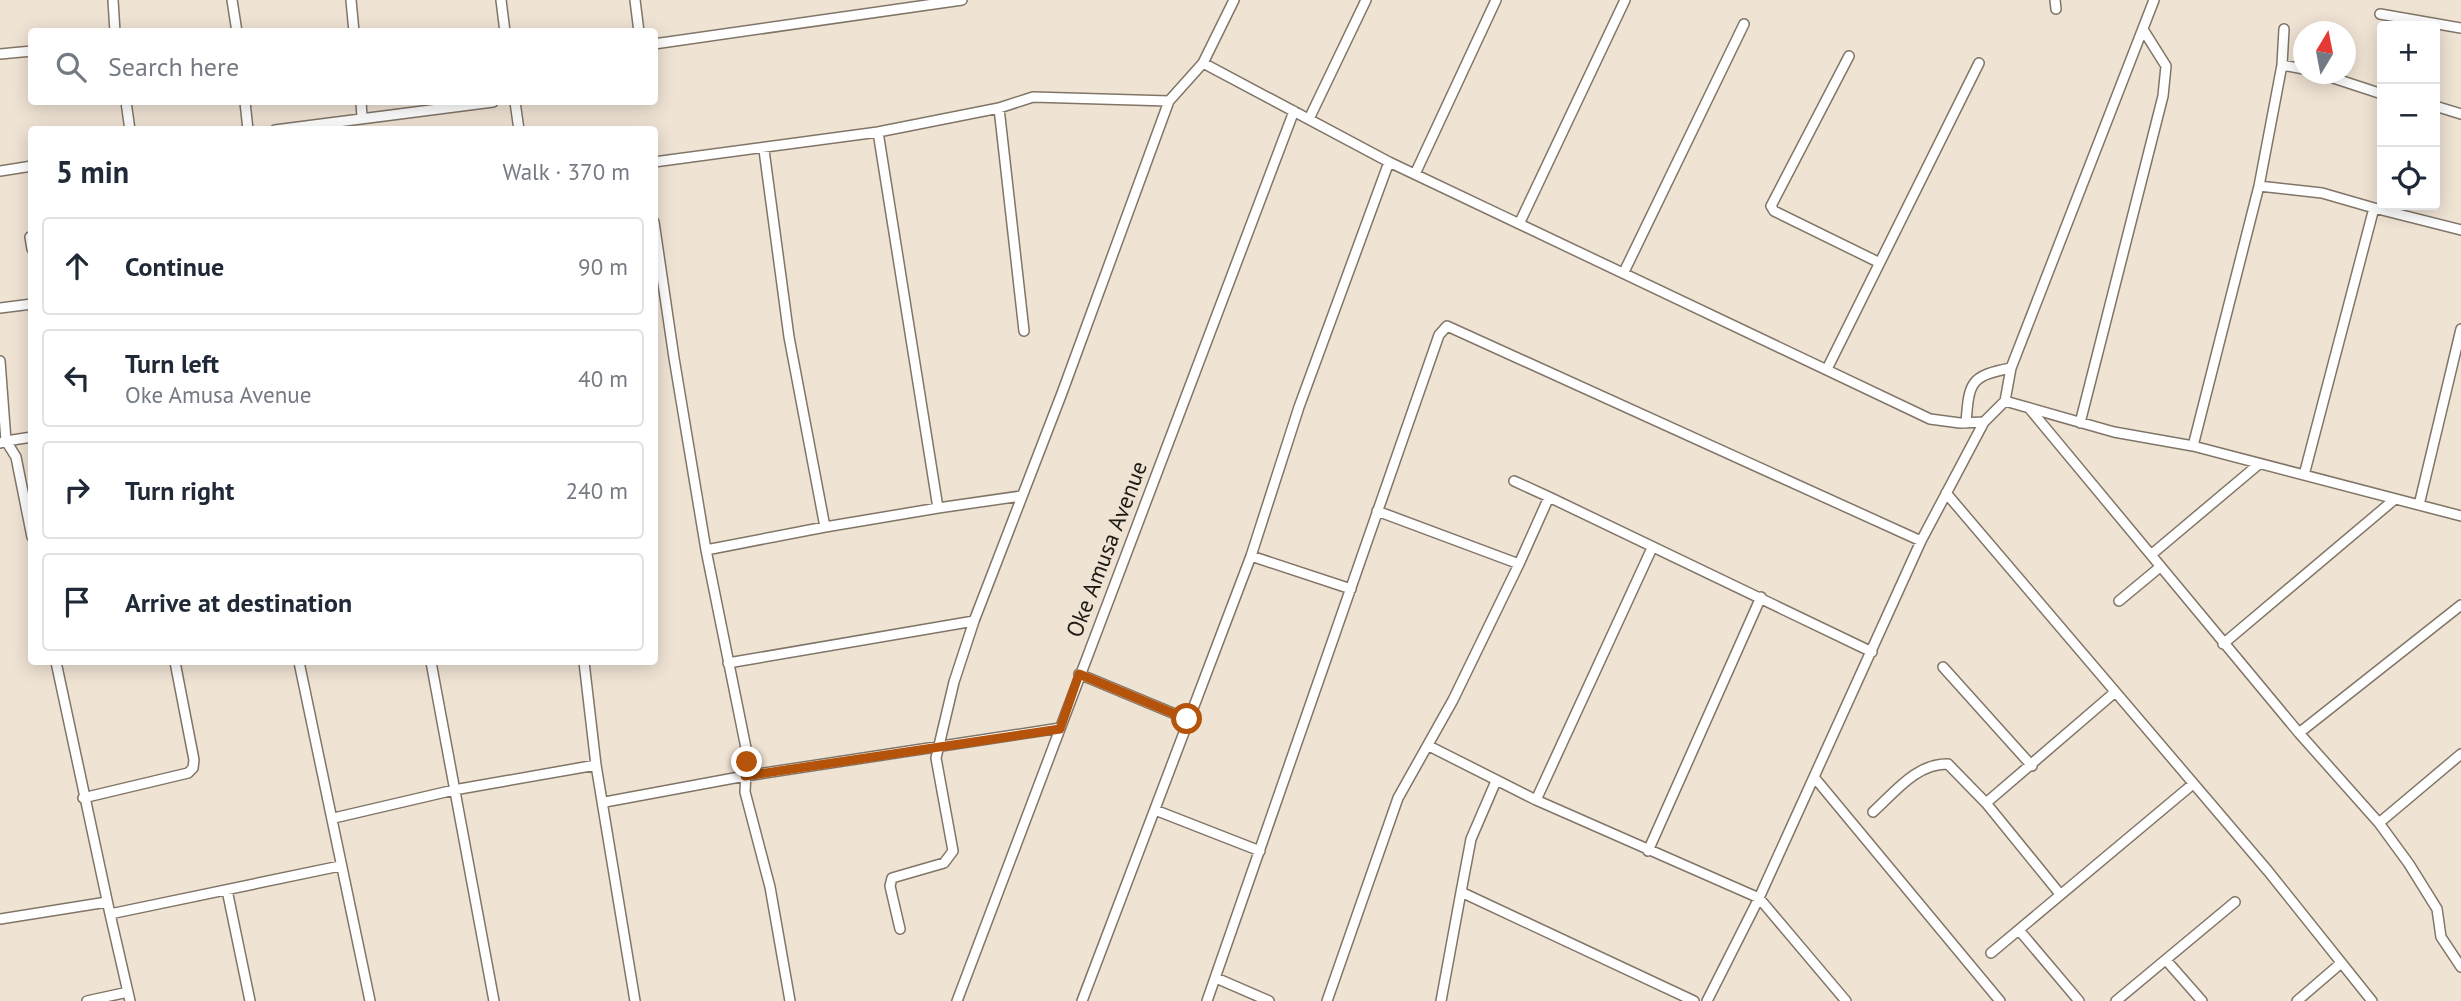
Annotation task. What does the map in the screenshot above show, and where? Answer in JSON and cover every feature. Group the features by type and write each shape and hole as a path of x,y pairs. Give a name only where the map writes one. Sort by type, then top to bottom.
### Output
{"street":[{"path":"113,0 115,28"},
{"path":"232,0 236,28"},
{"path":"351,0 354,28"},
{"path":"501,0 504,28"},
{"path":"635,0 638,28"},
{"path":"658,43 962,0"},
{"path":"900,929 890,886 892,878 944,863 953,851 936,758 974,621 1170,101 1203,63 1234,0"},
{"path":"1309,119 1366,0"},
{"path":"1415,174 1496,0"},
{"path":"1520,222 1626,0"},
{"path":"1707,1001 1759,898 1921,541 1984,422 2005,401 2011,368 2154,0"},
{"path":"2380,14 2461,28"},
{"path":"1624,272 1744,24"},
{"path":"2193,446 2259,186 2282,65 2284,29"},
{"path":"2080,423 2163,96 2166,66 2144,31"},
{"path":"0,54 28,51"},
{"path":"1849,56 1771,206 1774,211 1878,262"},
{"path":"1203,63 1388,162 1520,222 1930,419 1984,422"},
{"path":"1827,369 1979,63"},
{"path":"2282,65 2293,67"},
{"path":"2352,84 2377,92"},
{"path":"658,162 764,150 877,132 1047,96 1170,101"},
{"path":"127,105 130,126"},
{"path":"245,105 248,126"},
{"path":"361,105 362,117"},
{"path":"302,126 467,105"},
{"path":"515,105 518,126"},
{"path":"999,108 1024,331"},
{"path":"2440,108 2461,114"},
{"name":"Oke Amusa Avenue","path":"957,1001 1294,111"},
{"path":"877,132 938,508"},
{"path":"764,150 789,337 825,527"},
{"path":"1082,1001 1251,556 1299,407 1388,162"},
{"path":"0,171 28,167"},
{"path":"2259,186 2322,193 2461,230"},
{"path":"2304,475 2374,208"},
{"path":"658,249 706,550 747,753 745,792 770,887 790,1001"},
{"path":"0,308 28,304"},
{"path":"1207,1001 1439,335 1447,326 1921,541"},
{"path":"2419,505 2461,329"},
{"path":"0,361 3,442 16,457 28,517"},
{"path":"1966,423 1972,384 1980,375 2011,368"},
{"path":"2005,401 2080,423 2193,446 2461,516"},
{"path":"2029,408 2152,554 2223,645 2379,823 2437,909 2441,937 2461,967"},
{"path":"3,442 28,438"},
{"path":"2152,554 2259,464"},
{"path":"1514,481 1762,597 1872,652"},
{"path":"1946,493 2268,871 2372,1001"},
{"path":"706,550 825,527 1021,496"},
{"path":"1327,1001 1398,798 1429,746 1549,497"},
{"path":"2223,645 2395,499"},
{"path":"1377,511 1519,564"},
{"path":"1536,800 1653,548"},
{"path":"1251,556 1352,589"},
{"path":"2119,601 2160,567"},
{"path":"1648,851 1762,597"},
{"path":"2299,733 2461,605"},
{"path":"728,663 974,621"},
{"path":"57,665 83,798 129,996 87,1001"},
{"path":"83,798 188,774 193,768 194,760 176,665"},
{"path":"300,665 334,818 340,866 370,1001"},
{"path":"432,665 494,1001"},
{"path":"584,665 596,765 635,1001"},
{"path":"1942,667 2032,766"},
{"path":"1079,674 1187,719"},
{"path":"1986,803 2114,693"},
{"path":"604,802 938,745 1060,729"},
{"path":"1429,746 1536,800 1759,898 1846,1001"},
{"path":"2379,823 2461,754"},
{"path":"1873,812 1919,771 1937,764 1955,768 2060,894"},
{"path":"334,818 454,790 596,765"},
{"path":"1814,777 2000,1001"},
{"path":"1441,1001 1471,839 1496,781"},
{"path":"1991,953 2193,784"},
{"path":"1155,810 1260,851"},
{"path":"110,915 340,866"},
{"path":"227,890 250,1001"},
{"path":"1461,892 1694,1001"},
{"path":"0,919 107,902"},
{"path":"2116,1001 2235,902"},
{"path":"2019,930 2079,1001"},
{"path":"2166,960 2202,1001"},
{"path":"2297,1001 2340,964"},
{"path":"1216,978 1269,1001"}],"route":[{"path":"747,762 745,776 938,745 1060,729 1079,674 1187,719"}]}
